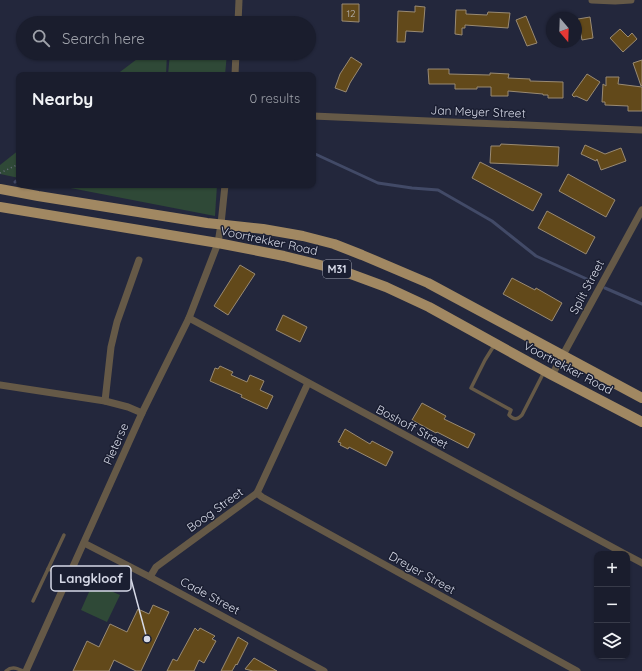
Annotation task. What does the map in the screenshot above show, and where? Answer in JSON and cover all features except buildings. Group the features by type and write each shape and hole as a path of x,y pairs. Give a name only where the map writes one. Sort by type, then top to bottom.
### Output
{"main road":[{"name":"Voortrekker Road","path":"0,190 303,236 334,244 428,284 642,398"},
{"name":"Voortrekker Road","path":"0,207 218,243 284,256 340,270 386,287 429,307 548,373 642,422"}],"street":[{"path":"238,16 239,0"},
{"path":"592,0 631,0"},
{"path":"235,72 236,60"},
{"name":"Jan Meyer Street","path":"316,116 642,130"},
{"name":"Pieterse","path":"26,671 142,413 189,318 218,243 225,188"},
{"name":"Split Street","path":"548,373 563,356 642,210"},
{"path":"104,400 111,347 139,260"},
{"name":"Boshoff Street","path":"189,318 619,551"},
{"name":"Boog Street","path":"150,577 156,567 257,493 308,383"},
{"path":"0,385 104,400 142,413"},
{"name":"Dreyer Street","path":"257,493 577,671"},
{"name":"Cade Street","path":"84,543 324,671"},
{"name":"Boshoff Street","path":"630,557 642,563"}],"lane":[{"path":"495,344 485,360 471,389 511,410 509,415 513,418 519,418 548,373"},
{"path":"33,601 64,535"},
{"path":"48,569 68,578"},
{"path":"6,671 15,667 23,671"}],"path":[{"path":"0,173 16,165"}],"green space":[{"path":"136,60 167,60 166,72 120,72"},
{"path":"169,60 226,60 225,72 168,72"},
{"path":"16,152 16,177 0,174 0,165"},
{"path":"70,188 217,188 215,216"},
{"path":"93,583 120,595 107,622 81,610"}],"waterway":[{"path":"316,154 378,183 438,190 492,221 536,256 589,280"},
{"path":"605,288 642,304"}],"place":[{"name":"Langkloof","path":"147,639"}]}
